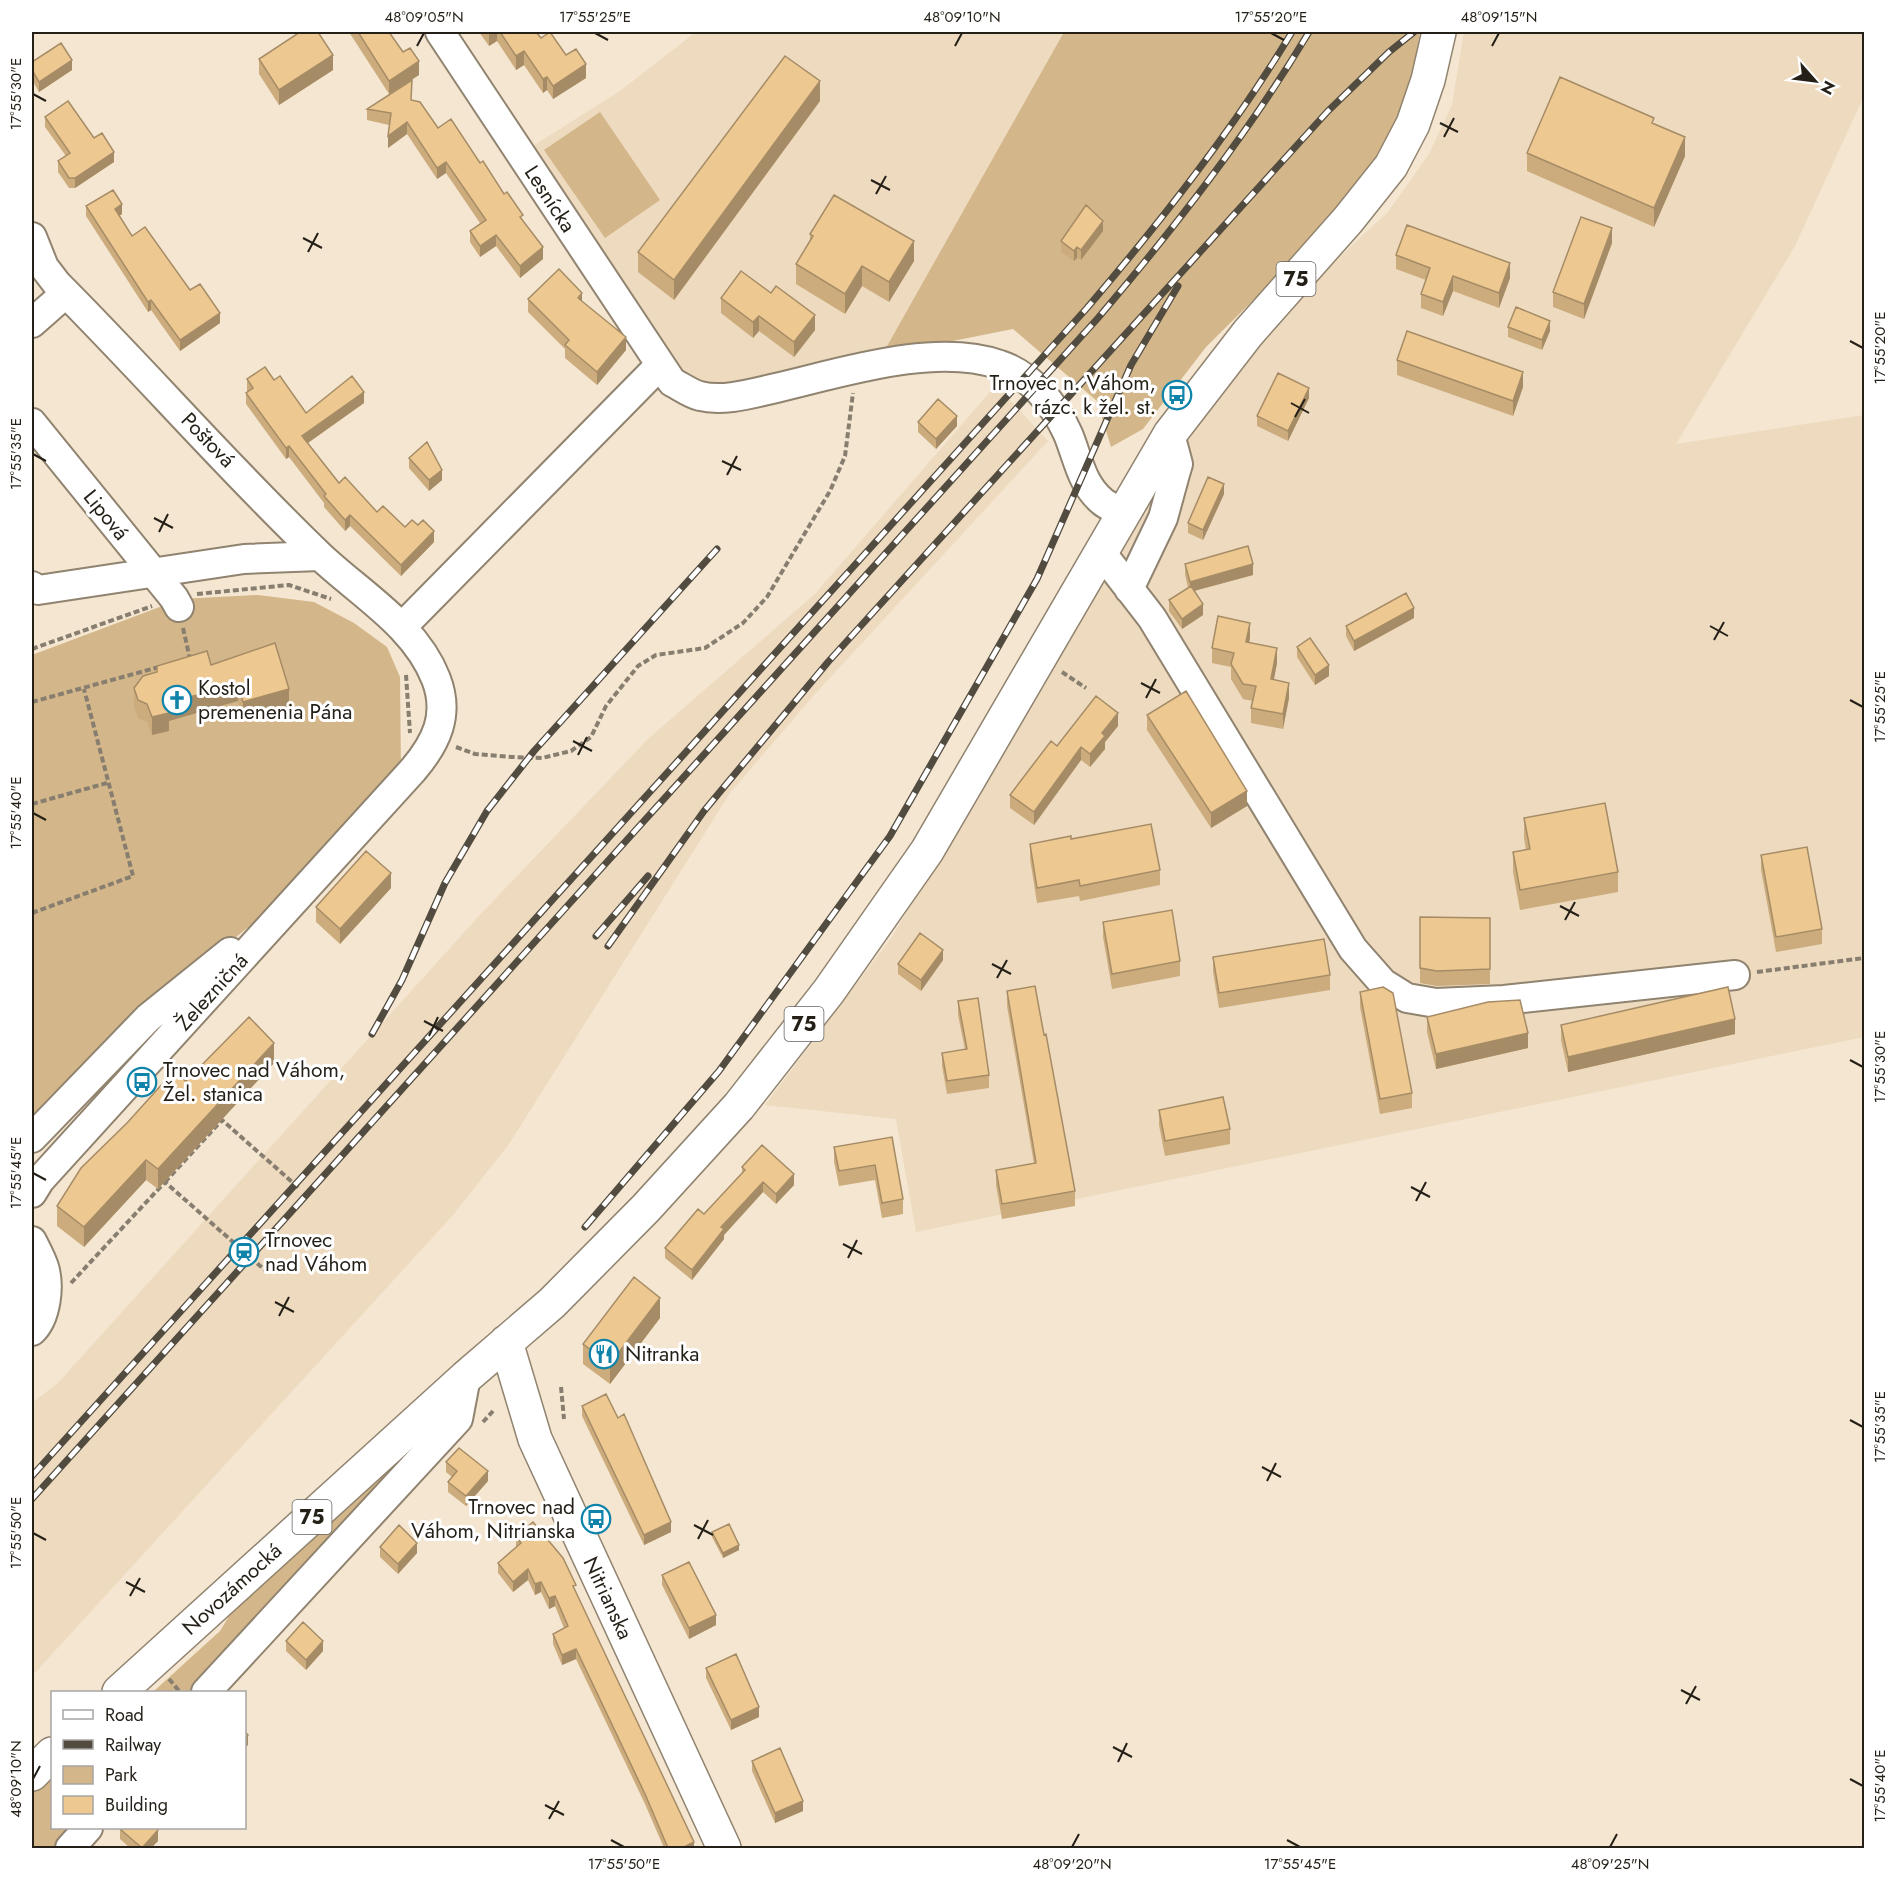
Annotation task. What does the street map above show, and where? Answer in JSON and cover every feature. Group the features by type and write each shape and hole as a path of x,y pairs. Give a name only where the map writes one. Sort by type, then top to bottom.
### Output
{"main road":[{"name":"75","path":"506,1342 552,1303 691,1161 739,1106 830,992 927,851 1170,434 1248,333 1348,220 1391,166 1416,117 1428,80 1439,32"},
{"name":"Novozámocká","path":"120,1691 506,1342"},
{"name":"Nitrianska","path":"506,1342 535,1439 724,1848"},
{"path":"32,1774 51,1755"}],"street":[{"name":"Lesnícka","path":"441,32 659,366 672,382 699,396 724,398 923,359 957,357 981,360 1012,370 1036,388 1050,405 1068,435 1074,458 1091,489 1103,502 1123,513"},
{"name":"Poštová","path":"32,237 44,267 66,292 320,556 402,627"},
{"path":"32,323 66,292"},
{"path":"402,627 659,366"},
{"name":"Lipová","path":"32,423 177,602"},
{"path":"1129,589 1163,518 1178,464 1170,434"},
{"path":"1101,552 1152,618 1353,949 1383,983 1407,998 1436,1003 1504,1000 1736,975"},
{"path":"32,585 38,590 244,559 320,556"},
{"name":"Železničná","path":"32,1193 40,1180 413,770 435,739 442,719 437,682 428,662 402,627"},
{"name":"Železničná","path":"32,1138 148,1018 298,899"},
{"path":"32,1241 45,1268 46,1292 38,1325 32,1331"},
{"path":"207,1691 458,1419 466,1377"},
{"path":"70,1848 86,1829"}],"path":[{"path":"435,739 475,754 542,758 571,751 591,737 606,706 638,666 656,655 705,648 743,623 767,597 830,491 842,465 850,425 853,371"},
{"path":"32,649 177,602 225,590 290,585 334,601"},
{"path":"177,602 190,659 179,662"},
{"path":"32,702 169,665"},
{"path":"1056,668 1086,688"},
{"path":"404,669 413,770"},
{"path":"32,913 133,876 84,689"},
{"path":"32,804 107,783"},
{"path":"1736,975 1864,958"},
{"path":"46,1292 63,1292 222,1120 300,1189"},
{"path":"165,1182 267,1272"},
{"path":"561,1387 564,1419"}],"shaded area":[{"path":"696,32 1064,32 882,355 827,359 699,392 660,340 533,146 620,91"},
{"path":"1464,32 1864,32 1864,96 1795,246 1676,444 1864,415 1864,1037 916,1232 896,1119 765,1105 892,937 1210,398 1300,294 1388,212 1429,154 1452,105"},
{"path":"996,385 1048,441 814,695 730,793 509,1144 453,1215 32,1676 32,1403 58,1383 478,917 648,739 815,594"}],"green space":[{"path":"1064,32 1420,32 1409,100 1375,166 1343,211 1206,347 1143,429 1111,447 1097,401 1013,329 882,355"},
{"path":"600,112 660,200 605,238 544,150"},
{"path":"258,595 314,602 354,623 387,647 400,677 401,773 274,906 143,1013 32,1124 32,655 181,599"},
{"path":"409,1447 416,1454 204,1691 154,1691 220,1631 242,1595"},
{"path":"51,1772 51,1829 81,1829 64,1848 32,1848 32,1789"}],"building":[{"path":"300,32 318,32 333,55 279,90 259,59"},
{"path":"358,32 389,32 403,52 410,48 419,61 389,81"},
{"path":"500,32 536,32 541,38 550,32 566,55 576,49 586,64 553,86 547,77 543,79 524,51 516,56"},
{"path":"61,43 72,60 39,82 32,70 32,62"},
{"path":"785,56 820,81 674,280 638,252"},
{"path":"1560,77 1654,118 1652,123 1685,137 1654,208 1527,153"},
{"path":"412,80 411,100 420,102 438,128 451,119 480,163 483,161 504,194 507,192 523,215 520,217 543,247 520,266 496,235 480,246 470,231 486,220 446,162 437,168 407,122 388,136 391,113 367,109"},
{"path":"68,101 94,138 102,133 114,152 75,178 69,178 58,161 70,153 45,117"},
{"path":"113,190 122,204 115,209 132,236 145,227 190,290 200,284 220,313 180,340 151,300 148,302 86,206"},
{"path":"834,195 914,241 889,282 862,266 845,294 796,264 813,236 810,234"},
{"path":"1086,205 1103,221 1081,250 1077,247 1074,251 1061,241"},
{"path":"1581,217 1612,228 1584,304 1553,292"},
{"path":"1407,225 1510,263 1499,293 1453,276 1443,302 1421,294 1430,268 1396,255"},
{"path":"559,269 582,293 578,298 626,337 597,372 565,345 569,340 528,299"},
{"path":"741,271 771,293 776,286 815,315 794,342 759,316 753,322 721,298"},
{"path":"1516,307 1550,321 1542,340 1508,327"},
{"path":"1407,331 1523,372 1513,401 1397,360"},
{"path":"265,367 274,380 280,376 306,413 352,376 364,392 302,436 339,483 345,477 377,512 383,506 405,527 412,520 418,525 423,520 434,531 401,565 350,515 345,520 324,496 326,494 289,446 286,448 246,393 253,388 247,379"},
{"path":"1278,373 1309,388 1288,431 1257,416"},
{"path":"938,399 957,416 936,439 918,422"},
{"path":"427,442 442,470 429,480 409,458"},
{"path":"1208,477 1224,484 1203,530 1188,523"},
{"path":"1248,546 1253,564 1190,582 1185,564"},
{"path":"1191,586 1203,604 1182,619 1169,600"},
{"path":"1406,593 1414,608 1354,641 1346,626"},
{"path":"1218,616 1250,623 1246,642 1277,648 1271,679 1289,683 1283,714 1251,708 1256,686 1243,684 1231,664 1234,653 1212,648"},
{"path":"1310,638 1329,665 1315,675 1297,647"},
{"path":"275,643 289,689 243,702 238,684 167,703 169,713 152,717 147,704 138,700 134,688 143,676 157,672 157,666 207,651 211,665"},
{"path":"1186,691 1247,791 1211,813 1147,715"},
{"path":"1096,696 1118,713 1102,733 1105,736 1090,754 1081,747 1034,812 1010,795 1051,741 1057,746"},
{"path":"1605,803 1618,872 1520,890 1513,852 1530,849 1524,818"},
{"path":"1151,824 1160,870 1080,886 1079,880 1037,888 1030,844"},
{"path":"1807,847 1822,929 1776,937 1761,855"},
{"path":"366,851 391,873 340,929 316,907"},
{"path":"1172,910 1180,961 1112,974 1103,922"},
{"path":"1420,917 1490,918 1490,969 1437,971 1420,968"},
{"path":"920,933 943,950 921,980 898,964"},
{"path":"1324,939 1330,975 1219,993 1213,957"},
{"path":"1035,986 1075,1191 1002,1204 996,1170 1036,1163 1007,991"},
{"path":"1383,987 1393,993 1412,1093 1380,1099 1360,992"},
{"path":"1728,987 1735,1019 1568,1057 1561,1025"},
{"path":"978,998 989,1075 947,1081 942,1053 967,1049 958,1001"},
{"path":"1520,1000 1528,1033 1436,1054 1427,1017 1488,1002"},
{"path":"249,1017 274,1043 158,1169 146,1160 84,1227 57,1206 81,1168 127,1123 173,1072 186,1081"},
{"path":"1223,1097 1230,1129 1165,1141 1159,1110"},
{"path":"892,1137 903,1199 882,1203 875,1165 839,1171 834,1147"},
{"path":"762,1145 794,1174 776,1194 763,1182 721,1227 724,1229 692,1270 665,1248 698,1209 704,1214 745,1170 742,1167"},
{"path":"634,1277 660,1298 610,1364 583,1344"},
{"path":"606,1394 618,1418 624,1414 671,1522 644,1535 582,1406"},
{"path":"459,1448 488,1471 466,1496 448,1482 457,1471 446,1462"},
{"path":"533,1522 563,1558 576,1585 573,1586 694,1842 682,1848 668,1848 576,1649 562,1655 553,1634 568,1626 555,1596 549,1598 541,1582 535,1584 528,1569 513,1582 498,1563 521,1543 516,1536"},
{"path":"729,1524 739,1545 723,1553 712,1532"},
{"path":"399,1525 417,1543 398,1564 380,1547"},
{"path":"689,1562 716,1615 689,1628 662,1575"},
{"path":"303,1622 323,1641 306,1660 286,1641"},
{"path":"736,1654 759,1707 731,1720 706,1668"},
{"path":"780,1748 803,1801 775,1813 752,1761"},
{"path":"120,1829 157,1829 142,1848"}],"railway":[{"path":"32,1476 1087,308 1142,242 1221,139 1292,32"},
{"path":"32,1499 1098,318 1210,179 1286,70 1309,32"},
{"path":"608,946 704,811 828,662 1328,111 1389,52 1414,32"},
{"path":"585,1227 719,1071 890,836 1037,579 1131,365 1178,286"},
{"path":"372,1034 402,980 445,883 487,811 534,751 717,549"},
{"path":"596,936 648,876"}],"place":[{"name":"Trnovec n. Váhom, rázc. k žel. st.","path":"1177,395"},
{"name":"Kostol premenenia Pána","path":"177,700"},
{"name":"Trnovec nad Váhom, Žel. stanica","path":"142,1082"},
{"name":"Trnovec nad Váhom","path":"244,1252"},
{"name":"Nitranka","path":"604,1354"},
{"name":"Trnovec nad Váhom, Nitrianska","path":"596,1519"}]}
